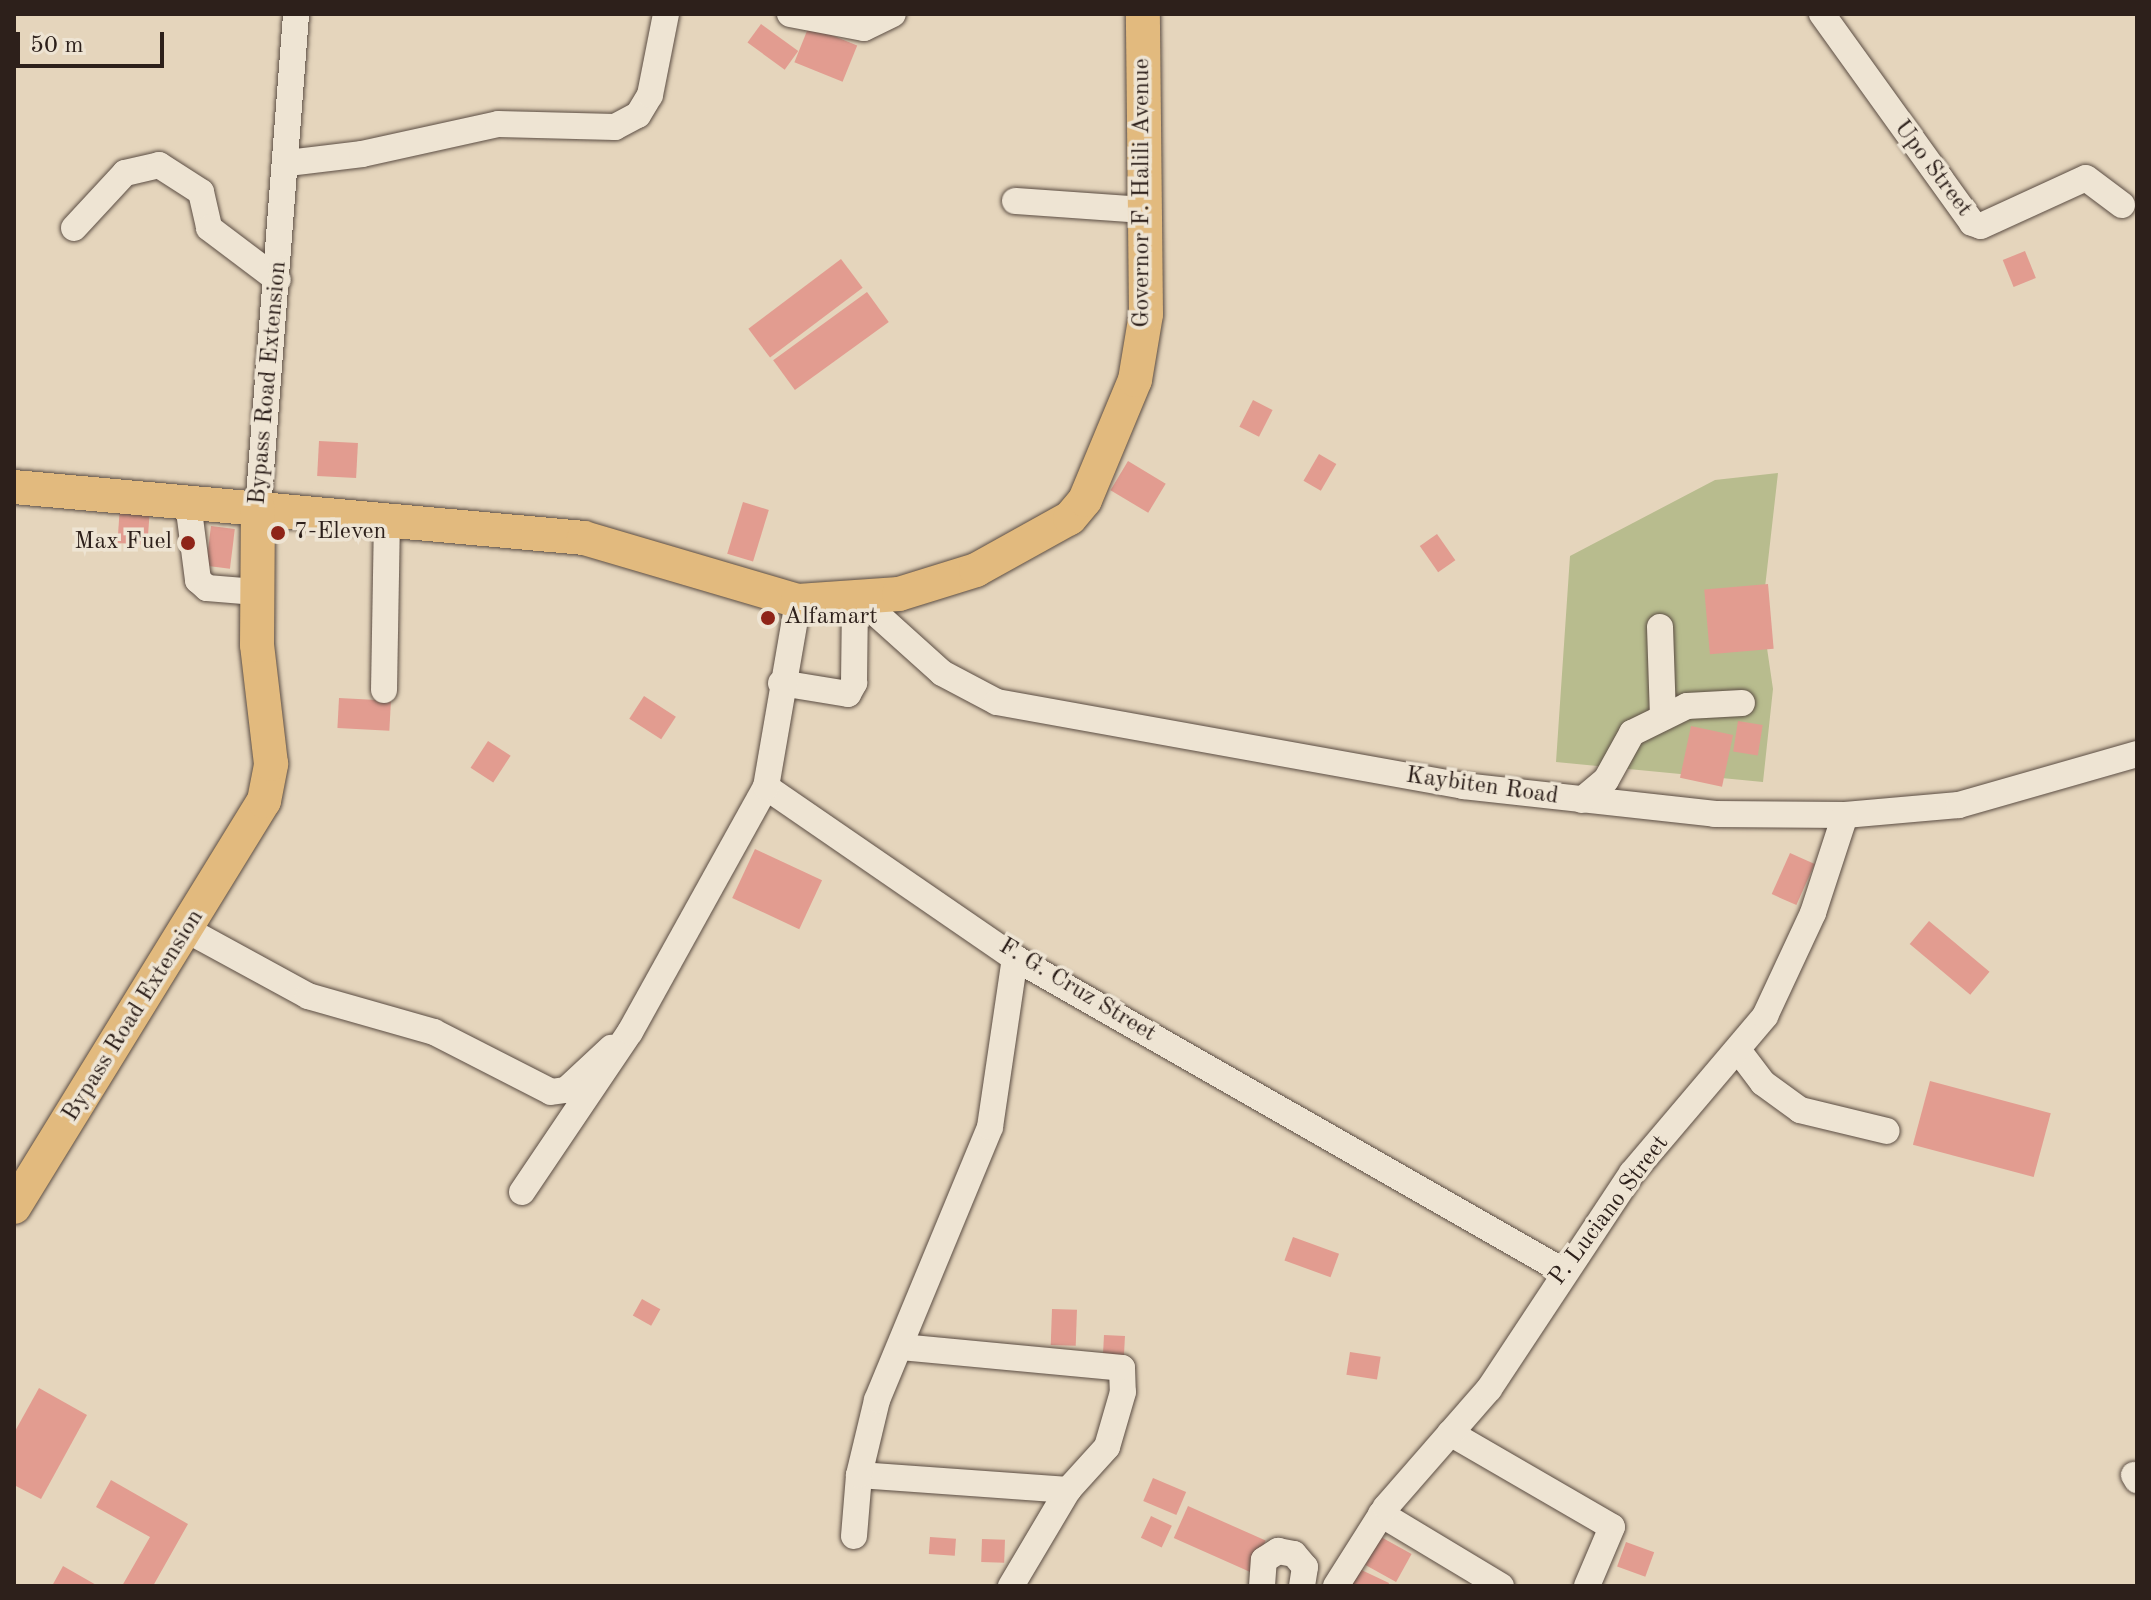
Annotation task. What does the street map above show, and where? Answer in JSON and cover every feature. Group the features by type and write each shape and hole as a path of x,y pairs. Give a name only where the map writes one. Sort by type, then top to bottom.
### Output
{"main road":[{"name":"Governor F. Halili Avenue","path":"14,487 584,538 798,601 858,600 976,570 1070,518 1085,500 1121,426 1135,380 1146,314 1143,14"},
{"name":"Bypass Road Extension","path":"14,1207 189,931 264,801 271,764 256,592 258,509"}],"street":[{"name":"Bypass Road Extension","path":"258,509 288,163 296,14"},
{"path":"288,163 362,154 498,124 615,127 638,115 650,95 666,14"},
{"path":"790,14 864,28 883,24 893,14"},
{"name":"Upo Street","path":"1822,14 1972,223 1981,226 2086,178 2122,205"},
{"path":"74,228 125,173 159,165 201,192 209,228 278,280"},
{"path":"1015,201 1145,210"},
{"path":"188,503 198,580 207,588 256,592"},
{"path":"384,690 387,519"},
{"path":"781,683 848,694 854,683 858,600"},
{"name":"Kaybiten Road","path":"858,600 942,673 997,702 1463,786 1715,814 1845,815 1959,805 2137,754"},
{"path":"522,1192 622,1041 766,787 781,683 798,601"},
{"path":"1660,627 1663,717"},
{"path":"1582,800 1606,780 1632,733 1687,706 1742,703"},
{"name":"F. G. Cruz Street","path":"766,787 1015,958 1563,1271"},
{"name":"P. Luciano Street","path":"1336,1586 1381,1514 1489,1389 1563,1271 1632,1173 1765,1016 1813,913 1845,815"},
{"path":"189,931 308,996 434,1032 551,1092 566,1090 622,1041"},
{"path":"854,1536 859,1475 877,1400 990,1127 1015,958"},
{"path":"1738,1050 1763,1083 1800,1110 1887,1131"},
{"path":"901,1347 1122,1368 1123,1392 1107,1447 1068,1490 1011,1586"},
{"path":"1450,1433 1612,1527 1592,1576"},
{"path":"859,1475 1068,1490"},
{"path":"1381,1514 1501,1586"},
{"path":"1262,1586 1264,1560 1278,1551 1294,1554 1305,1567 1307,1585"}],"green space":[{"path":"1778,473 1762,614 1773,689 1763,782 1556,762 1570,556 1715,480"}],"building":[{"path":"761,24 798,51 785,70 747,43"},
{"path":"809,26 857,45 843,82 794,62"},
{"path":"2025,251 2036,278 2014,287 2003,260"},
{"path":"841,259 863,288 770,358 748,329"},
{"path":"867,292 889,322 795,390 773,360"},
{"path":"1253,400 1273,410 1259,437 1239,427"},
{"path":"319,441 358,443 356,478 317,476"},
{"path":"1319,454 1336,464 1321,491 1304,481"},
{"path":"1128,461 1166,484 1148,513 1110,490"},
{"path":"743,502 769,510 753,562 727,554"},
{"path":"120,506 150,508 147,545 117,543"},
{"path":"211,526 235,529 230,569 206,566"},
{"path":"1437,534 1455,560 1438,572 1420,546"},
{"path":"1768,584 1774,649 1710,654 1704,590"},
{"path":"644,696 676,717 661,739 629,719"},
{"path":"339,698 391,701 389,731 337,728"},
{"path":"1738,721 1763,725 1758,756 1733,752"},
{"path":"1691,726 1733,735 1722,787 1680,778"},
{"path":"488,741 511,756 493,783 471,768"},
{"path":"755,849 822,880 799,929 732,898"},
{"path":"1790,853 1815,864 1796,905 1772,894"},
{"path":"1929,921 1990,972 1970,995 1910,944"},
{"path":"1930,1081 2051,1113 2034,1177 1913,1145"},
{"path":"1293,1237 1339,1254 1330,1277 1284,1260"},
{"path":"642,1299 660,1309 651,1326 633,1316"},
{"path":"1052,1309 1077,1310 1076,1346 1051,1345"},
{"path":"1104,1335 1125,1336 1124,1360 1103,1359"},
{"path":"1350,1352 1381,1357 1377,1380 1346,1375"},
{"path":"39,1388 87,1415 41,1499 14,1485 14,1433"},
{"path":"1153,1478 1186,1492 1176,1515 1143,1501"},
{"path":"111,1480 188,1524 153,1586 122,1586 150,1537 96,1507"},
{"path":"1188,1506 1266,1541 1251,1573 1174,1538"},
{"path":"1151,1516 1172,1526 1162,1547 1141,1538"},
{"path":"930,1537 956,1539 955,1556 929,1554"},
{"path":"1381,1537 1412,1554 1396,1582 1365,1565"},
{"path":"982,1539 1005,1540 1004,1563 981,1562"},
{"path":"1626,1542 1654,1552 1645,1577 1617,1566"},
{"path":"63,1566 98,1586 52,1586"},
{"path":"1353,1566 1389,1583 1388,1586 1344,1586"}],"place":[{"name":"7-Eleven","path":"278,533"},
{"name":"Max Fuel","path":"188,543"},
{"name":"Alfamart","path":"768,618"}]}
